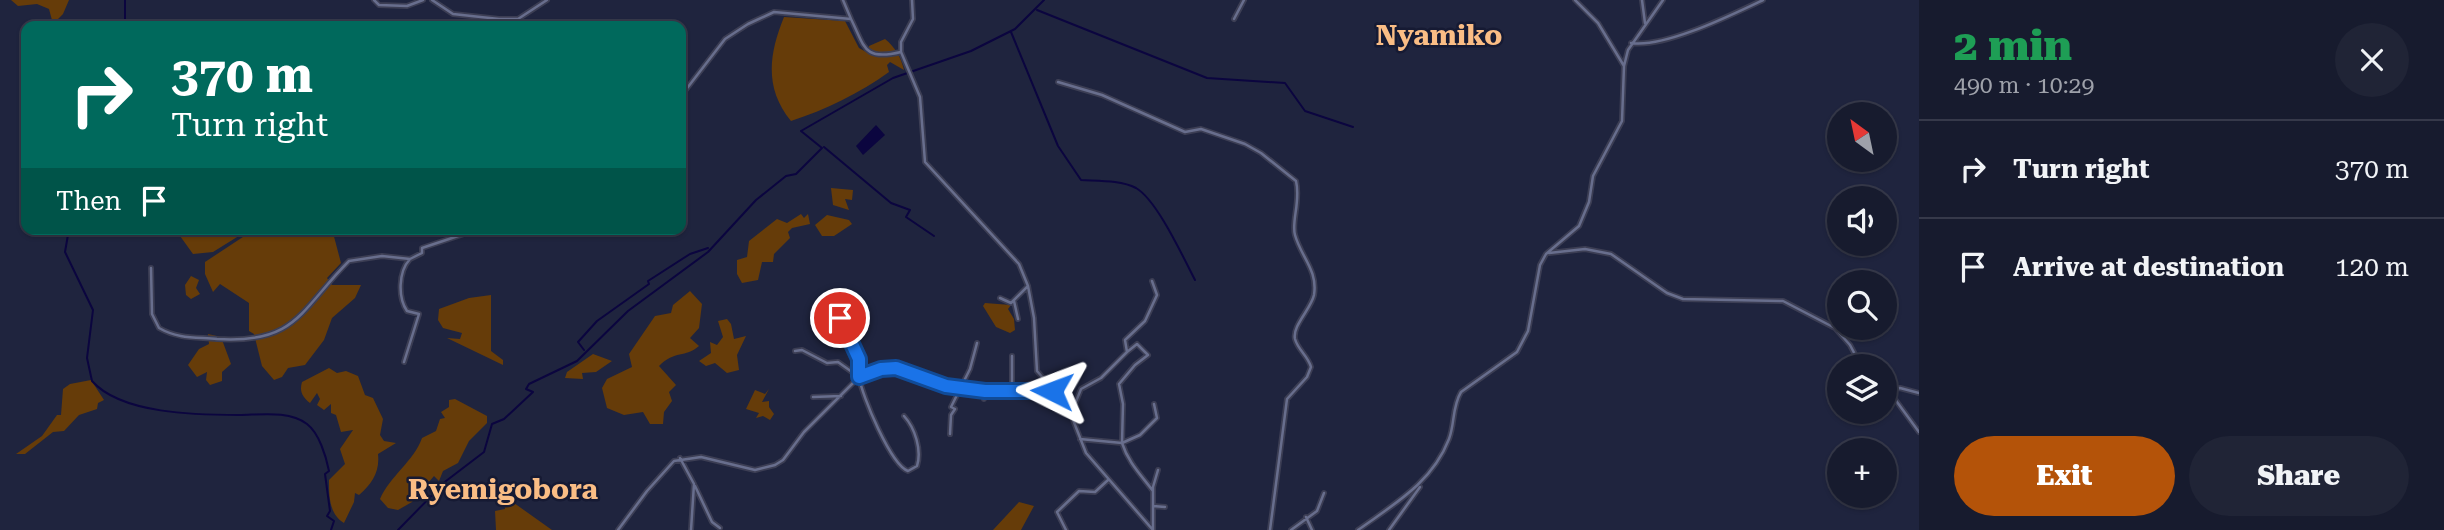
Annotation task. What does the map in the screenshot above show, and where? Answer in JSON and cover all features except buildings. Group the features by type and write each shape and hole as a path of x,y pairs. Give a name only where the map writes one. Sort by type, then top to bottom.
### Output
{"street":[{"path":"374,0 379,5 407,6 423,0"},
{"path":"433,0 453,14 518,19 547,0"},
{"path":"842,0 859,41 866,49 886,55 901,52"},
{"path":"912,0 913,19 901,42 901,52 917,88 924,123 925,162 1019,264 1028,286 1037,371 1068,407 1080,439 1108,480 1129,500 1153,530 1153,491 1157,470"},
{"path":"1234,19 1244,0"},
{"path":"1575,0 1598,23 1624,66"},
{"path":"1642,0 1645,23"},
{"path":"1389,530 1424,482 1449,439 1455,401 1461,392 1506,360 1528,331 1535,283 1546,254 1580,226 1589,202 1594,176 1622,121 1624,66 1631,43 1662,0"},
{"path":"1631,43 1647,44 1720,21 1763,0"},
{"path":"686,89 725,38 774,12 851,19"},
{"path":"1058,82 1102,95 1185,132 1201,129 1245,144 1261,153 1296,181 1300,200 1294,233 1310,264 1315,283 1311,306 1297,329 1295,340 1311,368 1307,377 1287,399 1270,530"},
{"path":"404,362 419,314 407,311 400,296 402,270 410,260 422,253 422,248 461,235"},
{"path":"1546,254 1586,249 1611,254 1667,293 1683,299 1783,302 1835,328 1855,354"},
{"path":"151,268 152,314 159,328 194,339 238,341 263,338 284,330 302,315 349,261 382,256 410,260"},
{"path":"1127,352 1125,340 1145,321 1157,295 1152,281"},
{"path":"1000,298 1012,303 1028,286"},
{"path":"1014,301 1018,319"},
{"path":"840,318 859,359 859,377 865,402 892,456 908,471 917,466 918,452 910,422 904,416"},
{"path":"950,434 951,415 955,409 951,407 952,401 961,386 977,343"},
{"path":"1070,418 1080,389 1101,378 1137,344 1148,355 1135,365 1119,384 1123,404 1122,443 1128,461 1138,468 1153,491"},
{"path":"795,351 803,349 827,363 838,362 859,377"},
{"path":"1012,356 1012,390"},
{"path":"618,530 665,469 680,458 701,457 755,470 775,466 783,460 804,432 859,377 881,369 896,368 940,386 961,386 985,391 1052,391"},
{"path":"1897,388 1919,393"},
{"path":"984,399 985,391"},
{"path":"813,397 841,396"},
{"path":"1897,403 1919,432"},
{"path":"1080,439 1122,443 1140,435 1157,418 1154,404"},
{"path":"680,458 712,522 720,528"},
{"path":"1072,530 1066,530 1057,512 1079,491 1095,492 1108,480"},
{"path":"1358,530 1424,482"},
{"path":"691,530 694,484"},
{"path":"1291,530 1317,510 1324,493"},
{"path":"1153,506 1165,507"},
{"path":"1306,517 1312,530"}],"shaded area":[{"path":"11,0 69,0 63,14 56,21 52,21 49,9 37,4 18,6"},
{"path":"784,17 845,21 859,48 868,53 869,46 885,39 897,53 904,70 890,62 887,65 889,72 866,87 791,121 776,96 772,70 775,44"},
{"path":"876,125 885,135 863,155 856,146"},
{"path":"831,188 853,190 852,200 845,199 849,210 833,205"},
{"path":"801,214 804,218 808,214 810,224 792,228 788,232 790,238 774,254 773,262 762,262 758,280 742,283 737,274 737,260 747,257 749,241 777,219 787,223"},
{"path":"827,215 849,220 852,224 834,236 822,236 815,225"},
{"path":"179,235 240,235 213,252 193,254"},
{"path":"246,235 334,235 341,263 327,278 332,285 361,285 355,298 332,318 324,340 305,365 288,368 282,377 274,380 262,366 254,334 249,331 249,303 220,284 213,292 205,274 205,262"},
{"path":"191,276 199,280 196,288 200,294 191,299 186,295 185,285"},
{"path":"690,291 702,304 699,328 690,338 699,346 670,358 659,366 676,385 669,392 672,401 664,412 663,424 650,424 643,412 624,415 607,408 602,388 607,379 632,367 629,354 655,316 671,313 673,305"},
{"path":"491,295 491,351 503,360 503,365 447,338 460,339 462,333 443,328 438,320 439,309 469,298"},
{"path":"985,303 1011,305 1008,309 1014,319 1015,330 1010,333 996,327 983,306"},
{"path":"727,319 731,324 734,339 746,336 737,355 739,370 727,373 715,363 706,366 699,361 711,353 710,342 717,345 723,337 718,321"},
{"path":"208,334 221,337 231,364 222,372 222,381 210,385 206,380 207,372 197,377 188,365 199,349 209,344"},
{"path":"593,354 612,361 596,372 582,373 583,379 565,378 567,372"},
{"path":"329,368 337,373 346,371 358,376 365,395 373,398 383,419 380,435 384,441 396,443 378,454 374,477 359,495 355,493 354,502 344,523 333,510 329,480 345,464 340,449 353,430 341,432 336,415 331,413 331,404 324,410 317,405 320,399 317,393 310,403 301,391 302,382"},
{"path":"91,380 104,400 98,403 97,409 79,415 64,431 53,432 25,454 16,454 42,436 57,415 61,415 63,389 70,384"},
{"path":"769,389 762,402 769,401 769,407 774,414 770,420 763,416 756,418 759,413 746,409 755,390 765,394"},
{"path":"455,399 487,416 487,423 469,441 458,463 443,471 439,481 434,476 412,502 398,510 388,508 380,499 384,491 422,438 436,431 440,419 445,418 441,412 449,407 449,400"},
{"path":"507,498 552,530 496,530 495,511 505,509"},
{"path":"1019,502 1034,506 1021,530 993,530"}],"waterway":[{"path":"125,0 125,21"},
{"path":"398,530 446,481 484,452 492,424 504,419 533,392 526,389 529,384 577,361 628,311 708,252 756,200 786,176 796,174 822,148 801,131 893,78 971,51 1015,29 1044,0"},
{"path":"1037,10 1207,78 1285,83 1305,111 1353,127"},
{"path":"1011,32 1058,146 1081,180 1123,184 1144,194 1169,230 1195,280"},
{"path":"824,147 891,203 910,210 906,217 934,236"},
{"path":"68,235 65,252 93,310 87,358 92,381 105,392 140,406 182,413 283,415 307,424 318,439 328,465 329,471 325,474 330,511 327,516 334,521 331,530"},
{"path":"584,350 578,342 597,321 649,284 648,281 690,254 708,248"}],"district":[{"name":"Nyamiko","path":"1439,35"},
{"name":"Ryemigobora","path":"503,489"}],"route":[{"path":"840,318 859,359 859,377 881,369 896,368 946,386 985,391 1052,391"}]}
